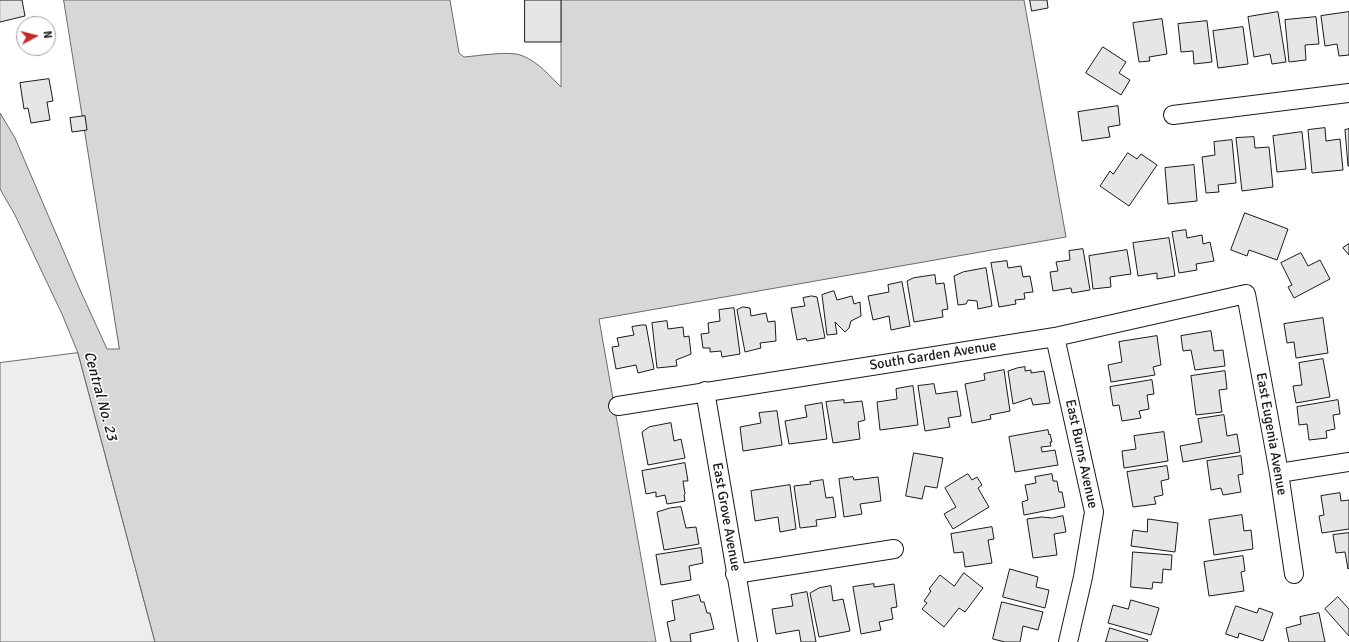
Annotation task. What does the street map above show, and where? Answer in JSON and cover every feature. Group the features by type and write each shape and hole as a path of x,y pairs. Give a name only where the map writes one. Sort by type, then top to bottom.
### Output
{"street":[{"path":"1173,115 1349,93"},
{"name":"South Garden Avenue","path":"618,406 1055,336 1246,294"},
{"name":"East Eugenia Avenue","path":"1246,294 1279,473 1294,574"},
{"name":"East Burns Avenue","path":"1055,336 1094,512 1083,577 1068,642"},
{"name":"East Grove Avenue","path":"705,391 735,574 748,642"},
{"path":"1279,473 1349,462"},
{"path":"735,574 894,549"}],"shaded area":[{"path":"78,353 155,642 0,642 0,363"}],"water":[{"name":"Central No. 23","path":"64,0 450,0 459,53 464,57 503,53 518,54 539,66 561,87 561,0 1024,0 1066,237 599,319 656,642 155,642 78,353 62,314 15,215 0,189 0,113 15,138 107,349 119,349"}],"building":[{"path":"0,0 22,0 25,16 16,16 16,18 0,22"},
{"path":"525,0 561,0 561,42 525,42"},
{"path":"1030,0 1047,0 1048,8 1032,11"},
{"path":"1278,12 1286,62 1272,64 1270,54 1254,57 1248,17"},
{"path":"1349,12 1349,55 1339,56 1337,44 1325,46 1321,16"},
{"path":"1316,17 1319,44 1305,45 1306,60 1289,62 1285,20"},
{"path":"1162,19 1167,54 1149,57 1150,61 1139,62 1133,23"},
{"path":"1207,21 1212,62 1194,64 1193,51 1181,52 1178,24"},
{"path":"1243,27 1248,64 1218,68 1213,31"},
{"path":"1103,47 1126,62 1119,73 1130,80 1121,95 1086,73"},
{"path":"49,79 53,101 47,102 50,120 31,123 28,108 24,109 20,83"},
{"path":"1118,106 1120,125 1108,127 1110,137 1082,141 1078,112"},
{"path":"85,116 87,130 72,132 70,118"},
{"path":"1325,128 1326,141 1340,139 1343,170 1312,173 1308,130"},
{"path":"1349,129 1349,166 1348,166 1345,130"},
{"path":"1302,132 1306,169 1277,172 1273,136"},
{"path":"1254,137 1255,148 1269,147 1273,187 1242,191 1236,138"},
{"path":"1232,140 1236,183 1218,185 1219,192 1206,193 1202,157 1215,155 1214,142"},
{"path":"1128,153 1137,159 1141,154 1157,165 1129,206 1100,186 1110,171 1113,174"},
{"path":"1194,165 1197,201 1168,204 1165,168"},
{"path":"1245,213 1288,229 1277,260 1249,250 1247,256 1231,250"},
{"path":"1186,230 1187,238 1202,235 1203,244 1210,242 1214,261 1196,264 1197,270 1179,273 1172,232"},
{"path":"1169,238 1175,276 1157,279 1157,273 1138,276 1133,243"},
{"path":"1349,244 1349,255 1343,248"},
{"path":"1083,249 1090,290 1072,293 1071,288 1053,291 1050,272 1058,271 1056,262 1070,260 1069,251"},
{"path":"1127,250 1131,274 1110,277 1111,287 1093,289 1089,256"},
{"path":"1301,253 1308,266 1320,260 1330,279 1294,298 1288,287 1292,285 1281,263"},
{"path":"1007,261 1008,268 1021,266 1023,277 1030,276 1033,292 1024,293 1025,299 1015,300 1016,304 999,307 991,263"},
{"path":"986,268 992,306 978,309 977,301 968,300 966,304 958,305 954,276 963,272"},
{"path":"935,275 936,284 944,283 948,309 942,310 943,317 914,322 907,281 913,278"},
{"path":"902,282 910,326 891,330 889,316 873,320 868,296 889,292 888,285"},
{"path":"834,291 837,300 852,296 854,304 860,302 861,316 851,321 849,328 845,332 835,322 837,334 827,335 822,295"},
{"path":"812,296 817,297 825,338 807,341 806,338 797,340 791,308 805,306 803,298"},
{"path":"743,307 750,308 751,316 766,313 768,322 775,321 776,341 760,343 761,348 745,352 737,310"},
{"path":"734,308 740,354 722,357 721,351 710,352 710,348 703,348 701,334 709,333 708,323 720,321 719,310"},
{"path":"1323,318 1328,353 1296,358 1294,342 1287,343 1284,324"},
{"path":"667,321 668,329 683,327 684,337 689,336 691,354 676,360 677,366 657,368 652,323"},
{"path":"646,325 654,369 638,373 636,365 616,369 612,347 619,346 617,338 634,335 632,327"},
{"path":"1211,331 1214,351 1223,350 1225,366 1195,370 1191,350 1183,351 1181,336"},
{"path":"1157,336 1161,365 1153,367 1155,375 1111,382 1108,365 1122,362 1119,342"},
{"path":"1323,359 1330,397 1296,403 1293,386 1302,385 1299,363"},
{"path":"1025,367 1025,371 1031,370 1031,373 1044,371 1050,403 1033,405 1031,398 1013,404 1008,371"},
{"path":"1004,370 1010,411 990,415 991,419 972,423 965,384 985,380 984,374"},
{"path":"1225,371 1227,389 1219,390 1222,412 1196,415 1191,376"},
{"path":"1152,380 1154,394 1147,395 1149,409 1139,411 1141,418 1122,421 1119,405 1113,406 1110,387"},
{"path":"934,384 936,394 957,391 961,416 948,418 950,427 925,431 918,386"},
{"path":"913,386 918,425 880,430 877,402 897,399 896,389"},
{"path":"844,400 844,403 862,401 865,420 858,422 860,439 833,443 826,402"},
{"path":"1338,400 1340,414 1333,415 1335,429 1326,431 1327,438 1309,440 1307,424 1299,425 1297,407"},
{"path":"822,403 827,439 789,444 785,421 807,417 805,406"},
{"path":"777,411 782,445 743,451 740,427 761,423 759,413"},
{"path":"1224,415 1227,436 1237,434 1240,452 1183,462 1180,446 1202,442 1198,419"},
{"path":"671,423 674,441 681,439 685,458 648,465 642,432 649,427"},
{"path":"1048,430 1052,442 1050,442 1051,446 1041,447 1042,452 1055,450 1058,465 1015,472 1009,437"},
{"path":"1164,432 1168,461 1124,468 1122,451 1136,449 1134,436"},
{"path":"914,453 943,458 937,488 925,486 922,499 906,496"},
{"path":"1241,456 1243,474 1238,475 1241,492 1223,495 1221,488 1211,490 1207,461"},
{"path":"685,463 688,481 683,481 685,501 667,504 665,495 656,497 656,492 646,494 642,471"},
{"path":"1167,466 1169,479 1161,481 1163,495 1154,497 1156,504 1133,507 1127,472"},
{"path":"968,474 972,480 977,477 982,485 978,488 989,507 953,529 944,514 956,507 945,488"},
{"path":"1052,474 1053,481 1057,481 1059,492 1062,492 1065,507 1024,515 1022,502 1028,500 1025,485 1036,483 1035,477"},
{"path":"853,477 854,480 878,477 881,501 860,504 862,514 844,517 839,479"},
{"path":"823,480 826,498 833,497 836,517 816,520 817,526 800,528 794,486 811,484 810,482"},
{"path":"790,485 796,529 780,532 778,517 755,521 751,491"},
{"path":"1340,493 1341,501 1349,500 1349,529 1322,533 1319,516 1324,515 1321,496"},
{"path":"681,507 686,528 696,527 699,544 664,550 657,512 670,508"},
{"path":"1242,515 1244,531 1251,530 1253,549 1214,555 1209,520"},
{"path":"1063,516 1066,532 1054,534 1057,555 1033,558 1027,519"},
{"path":"1148,519 1178,523 1175,552 1131,546 1133,530 1147,532"},
{"path":"992,527 994,539 988,540 992,563 965,567 963,552 954,553 951,534"},
{"path":"1349,533 1348,569 1345,552 1336,553 1333,535"},
{"path":"701,548 703,563 689,566 691,580 661,585 656,555"},
{"path":"1133,552 1172,555 1171,570 1163,569 1162,583 1153,582 1152,589 1131,587"},
{"path":"1243,556 1245,571 1241,572 1244,591 1209,596 1204,562"},
{"path":"1010,569 1038,577 1036,587 1049,590 1045,608 1003,597"},
{"path":"964,573 983,588 965,612 959,608 944,627 922,609 927,603 924,601 931,591 929,589 940,575 954,586"},
{"path":"874,584 874,587 894,584 897,607 891,608 893,619 879,622 881,630 861,634 853,587"},
{"path":"831,586 833,601 843,599 850,631 819,637 810,593 819,588"},
{"path":"807,592 816,642 801,642 799,630 776,634 772,609 793,606 791,595"},
{"path":"699,595 701,602 704,602 707,613 710,613 714,629 690,634 691,642 671,642 667,622 675,620 672,601"},
{"path":"1338,597 1349,609 1349,636 1325,609"},
{"path":"1131,600 1159,608 1151,635 1108,623 1113,605 1128,609"},
{"path":"1002,602 1043,612 1038,630 1023,626 1020,642 1005,642 993,639"},
{"path":"1236,606 1257,613 1259,608 1273,613 1263,641 1239,633 1238,638 1226,634"},
{"path":"1319,613 1325,642 1289,642 1286,628 1301,624 1300,617"},
{"path":"1110,628 1148,640 1147,642 1106,642"}]}
